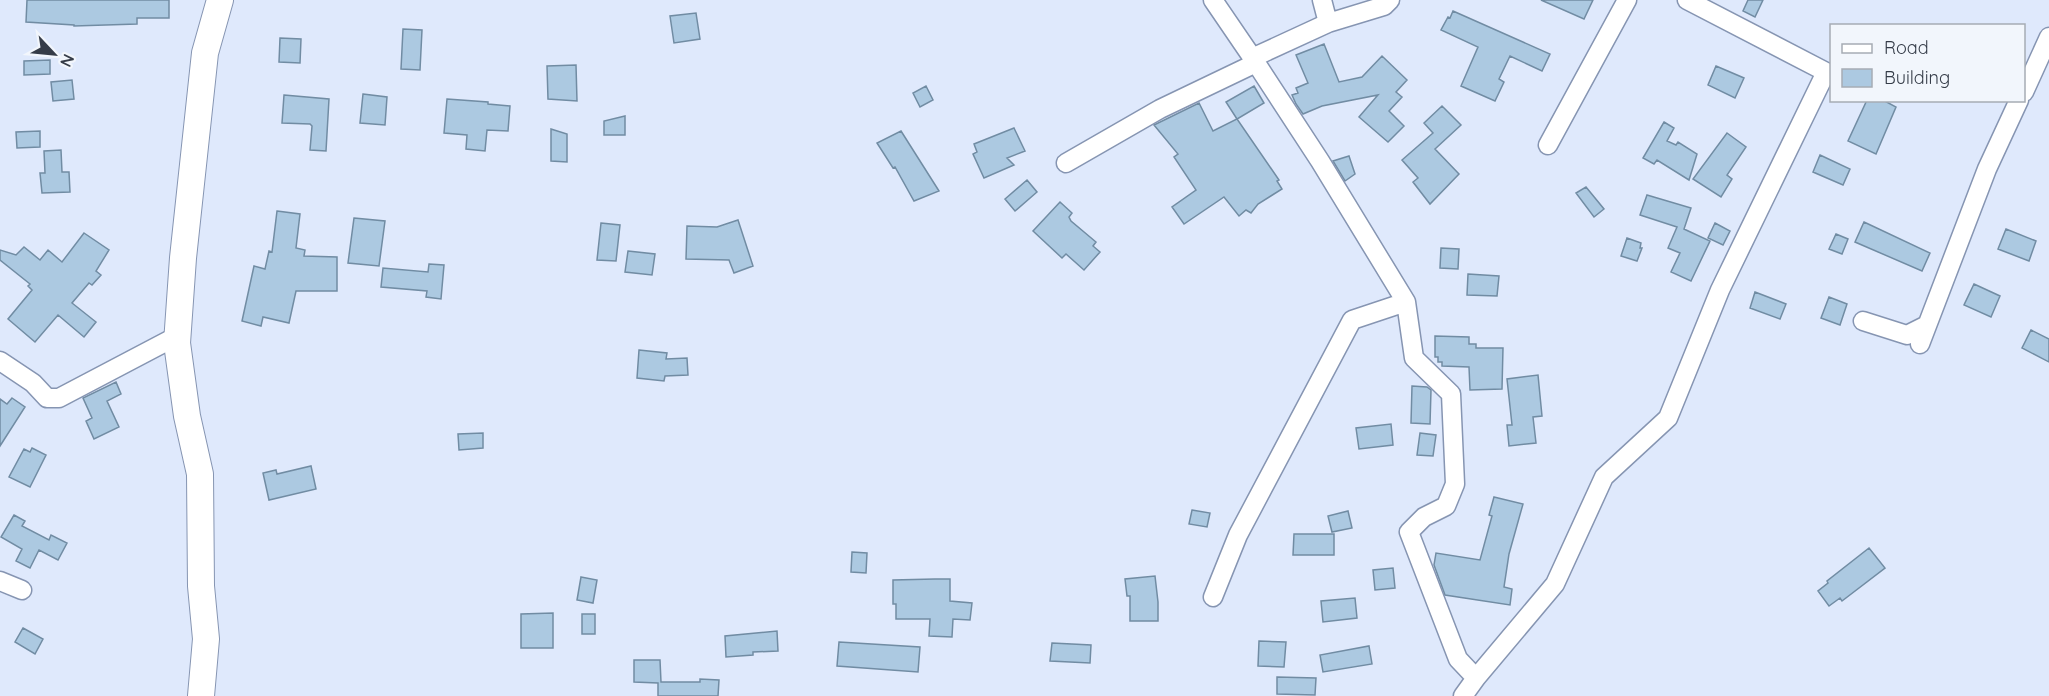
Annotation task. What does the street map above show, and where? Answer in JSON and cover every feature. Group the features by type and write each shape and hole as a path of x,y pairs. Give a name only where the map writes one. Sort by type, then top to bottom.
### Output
{"street":[{"path":"201,696 206,639 201,586 200,474 187,416 177,336 205,53 220,0"},
{"path":"1213,0 1320,161 1406,302 1414,358 1451,394 1455,484 1446,506 1424,517 1408,532 1458,659 1476,678"},
{"path":"1322,0 1328,23"},
{"path":"1066,163 1160,109 1328,23 1384,6 1390,0"},
{"path":"1548,145 1627,0"},
{"path":"1463,696 1555,584 1604,477 1668,418 1720,290 1829,65 1687,0"},
{"path":"2025,90 2049,37"},
{"path":"1920,344 1987,169 2018,102"},
{"path":"1213,597 1238,535 1352,320 1406,302"},
{"path":"1863,321 1907,335 1927,325"},
{"path":"0,361 33,383 47,398 59,398 177,336"},
{"path":"0,581 22,590"}],"building":[{"path":"27,0 169,0 169,18 137,18 137,24 74,26 26,22"},
{"path":"1541,0 1593,0 1584,19"},
{"path":"1748,0 1763,0 1755,17 1743,11"},
{"path":"1453,11 1550,54 1542,71 1510,56 1499,79 1504,82 1495,101 1461,86 1478,47 1441,30"},
{"path":"696,13 700,39 674,43 670,16"},
{"path":"403,29 422,30 420,70 401,69"},
{"path":"280,38 301,39 300,63 279,62"},
{"path":"1324,44 1339,82 1362,77 1382,56 1407,80 1396,92 1402,97 1389,111 1404,126 1388,142 1359,117 1378,95 1322,106 1303,114 1296,104 1292,95 1298,93 1296,88 1308,83 1296,55"},
{"path":"50,60 50,74 24,75 24,61"},
{"path":"576,65 577,101 548,99 547,66"},
{"path":"1716,66 1744,78 1735,98 1708,85"},
{"path":"72,80 74,99 53,101 51,82"},
{"path":"926,86 933,100 920,107 913,93"},
{"path":"1254,86 1264,103 1237,119 1226,102"},
{"path":"363,94 387,97 385,125 360,123"},
{"path":"284,95 329,99 326,151 310,150 312,126 310,124 282,123"},
{"path":"447,99 510,106 508,131 487,130 485,151 466,149 467,135 444,133"},
{"path":"1866,102 1887,102 1896,107 1876,154 1848,141"},
{"path":"1199,103 1213,131 1237,119 1279,180 1277,181 1282,189 1258,204 1251,213 1246,210 1239,216 1224,197 1184,224 1172,207 1196,190 1174,157 1178,154 1154,125"},
{"path":"1442,106 1461,125 1435,149 1459,174 1430,204 1413,182 1418,178 1402,160 1433,133 1424,123"},
{"path":"625,116 625,135 604,135 604,121"},
{"path":"1664,122 1674,128 1667,141 1676,145 1678,142 1697,154 1689,180 1657,160 1654,164 1643,158"},
{"path":"1014,128 1025,151 1007,158 1014,165 984,178 973,154 977,152 974,144"},
{"path":"551,129 567,134 567,162 551,161"},
{"path":"40,131 40,147 17,148 16,132"},
{"path":"901,131 939,191 914,201 895,167 893,168 877,143"},
{"path":"1727,133 1746,147 1727,175 1732,179 1721,197 1693,179"},
{"path":"61,150 62,172 69,172 70,192 42,193 40,173 45,173 44,151"},
{"path":"1820,155 1850,169 1843,185 1813,172"},
{"path":"1349,156 1355,174 1345,181 1333,161"},
{"path":"1027,180 1037,192 1015,211 1005,199"},
{"path":"1586,187 1604,209 1594,217 1576,193"},
{"path":"1647,195 1691,208 1684,229 1710,241 1691,281 1671,272 1680,253 1668,248 1677,227 1640,215"},
{"path":"1060,202 1072,213 1069,217 1071,221 1096,242 1093,246 1100,252 1084,270 1066,254 1062,258 1033,231"},
{"path":"277,211 300,214 296,248 305,250 304,256 337,257 337,291 296,291 289,323 263,317 261,326 242,321 254,266 265,269 269,251 272,252"},
{"path":"354,218 385,221 379,266 348,263"},
{"path":"738,220 753,266 734,273 729,260 686,259 687,226 717,227"},
{"path":"1864,222 1930,253 1922,271 1855,242"},
{"path":"601,223 620,225 616,261 597,260"},
{"path":"1715,223 1730,231 1723,245 1708,238"},
{"path":"2006,229 2036,241 2029,261 1998,249"},
{"path":"84,233 109,250 96,271 101,275 92,285 89,283 72,303 96,322 84,337 58,315 35,342 8,319 32,290 28,286 30,284 0,260 0,250 16,255 24,247 40,260 48,250 62,262"},
{"path":"1836,234 1848,239 1842,254 1829,249"},
{"path":"1627,238 1641,243 1640,248 1642,248 1637,261 1621,256"},
{"path":"1441,248 1459,249 1458,269 1440,268"},
{"path":"628,251 655,254 652,275 625,272"},
{"path":"429,264 444,265 441,299 426,297 427,291 381,287 383,268 428,272"},
{"path":"1468,274 1499,276 1497,296 1467,295"},
{"path":"1974,284 2000,296 1991,317 1964,305"},
{"path":"1755,292 1786,304 1780,319 1750,308"},
{"path":"1829,297 1847,304 1840,325 1821,318"},
{"path":"2031,330 2049,339 2049,362 2022,348"},
{"path":"1435,336 1469,337 1469,344 1476,344 1476,348 1503,348 1502,389 1470,390 1469,367 1442,366 1442,362 1438,362 1438,357 1435,357"},
{"path":"639,350 667,353 666,359 687,358 688,375 665,376 664,381 637,378"},
{"path":"1538,375 1542,416 1533,417 1536,443 1509,446 1507,425 1512,425 1507,379"},
{"path":"116,382 121,394 107,401 119,427 94,439 86,421 92,418 83,398"},
{"path":"1412,386 1427,387 1431,390 1430,424 1411,423"},
{"path":"12,398 25,407 0,446 0,399 7,404"},
{"path":"1391,424 1393,445 1359,449 1356,428"},
{"path":"483,433 483,448 459,450 458,434"},
{"path":"1420,433 1436,435 1433,456 1417,455"},
{"path":"32,448 46,455 30,487 9,477 24,449 30,452"},
{"path":"311,466 316,489 269,500 263,473 276,470 277,474"},
{"path":"1494,497 1523,504 1509,554 1504,587 1512,589 1510,605 1445,595 1434,565 1436,553 1480,560 1492,516 1489,515"},
{"path":"1192,510 1210,513 1207,527 1189,524"},
{"path":"1348,511 1352,528 1332,532 1328,516"},
{"path":"14,515 25,521 22,526 49,540 51,535 67,543 58,560 39,550 30,568 16,561 22,549 1,537"},
{"path":"1294,534 1334,534 1334,555 1293,555"},
{"path":"1869,548 1885,568 1842,601 1840,598 1829,606 1818,591 1828,583 1827,581"},
{"path":"852,552 867,553 866,573 851,572"},
{"path":"1393,568 1395,588 1375,590 1373,570"},
{"path":"1155,576 1158,621 1130,621 1130,596 1127,596 1125,579"},
{"path":"581,577 597,580 593,603 577,600"},
{"path":"950,579 950,601 972,603 970,620 953,619 952,637 929,636 930,619 896,619 896,604 893,604 893,580"},
{"path":"1355,598 1357,618 1323,622 1321,601"},
{"path":"553,613 553,648 521,648 521,614"},
{"path":"582,614 595,614 595,634 582,634"},
{"path":"23,628 43,639 35,654 15,642"},
{"path":"777,631 778,651 753,652 753,655 726,657 725,636"},
{"path":"1259,641 1286,642 1284,667 1258,666"},
{"path":"839,642 920,647 918,672 837,666"},
{"path":"1052,643 1091,645 1090,663 1050,661"},
{"path":"1369,646 1372,664 1323,672 1320,655"},
{"path":"634,660 660,660 661,682 719,680 718,696 658,696 658,683 634,682"},
{"path":"1277,677 1316,678 1315,695 1277,694"}]}
